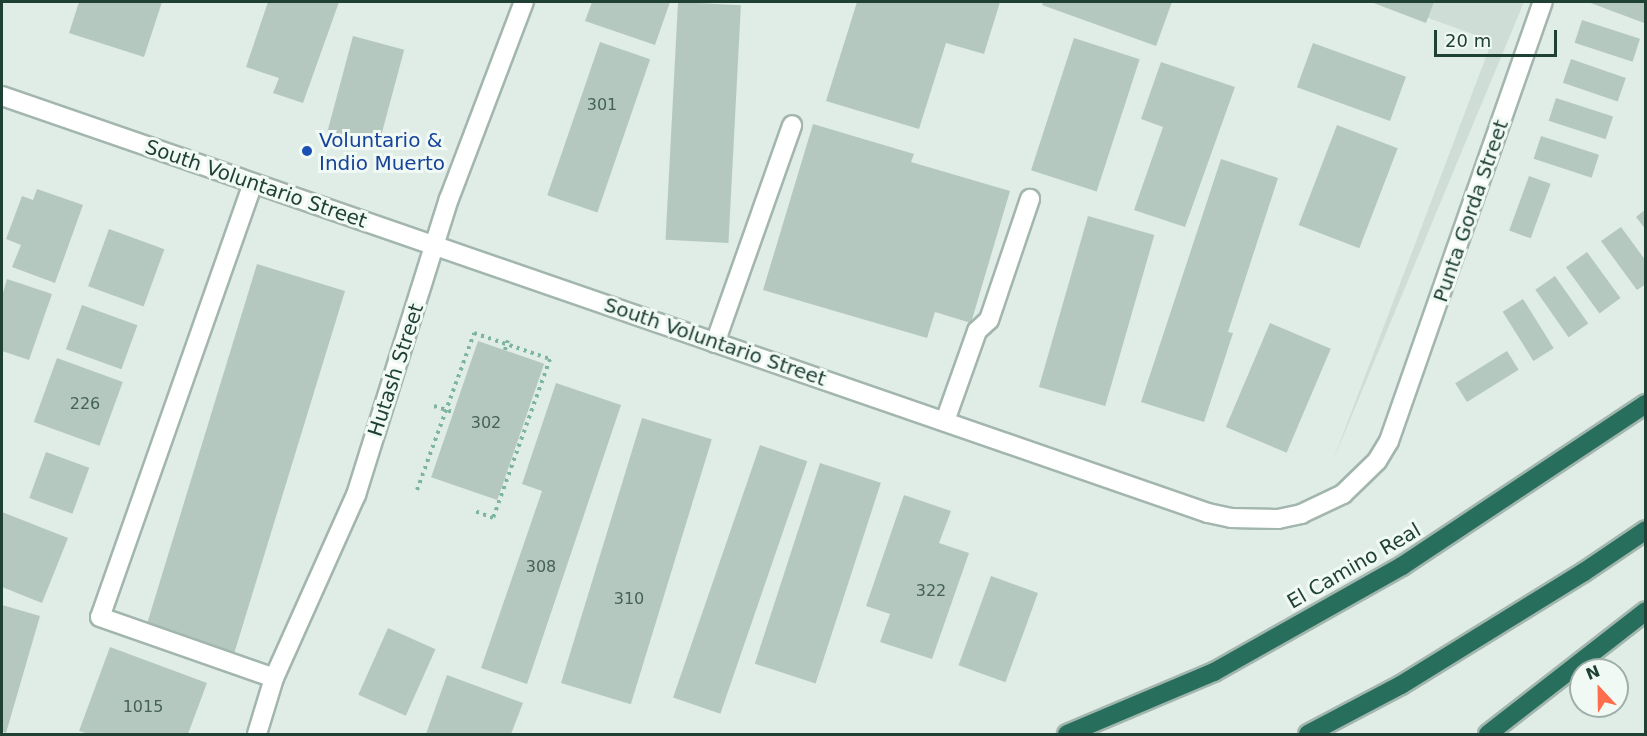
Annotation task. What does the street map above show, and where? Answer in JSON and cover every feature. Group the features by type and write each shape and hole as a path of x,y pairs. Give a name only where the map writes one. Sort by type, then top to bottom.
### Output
{"highway":[{"name":"El Camino Real","path":"1067,735 1214,672 1402,566 1646,404"},
{"path":"1308,735 1401,685 1646,530"},
{"path":"1488,735 1646,611"}],"street":[{"name":"Hutash Street","path":"257,735 274,678 356,495 454,185 524,2"},
{"name":"Punta Gorda Street","path":"1398,420 1543,2"},
{"name":"South Voluntario Street","path":"2,96 1208,513 1255,520 1301,514 1343,494 1377,461 1398,420"},
{"path":"715,343 792,125"},
{"path":"253,183 100,617 274,678"},
{"path":"945,421 977,331 989,320 1030,199"}],"path":[{"path":"417,490 474,333 507,342 550,359 494,518 472,510"},
{"path":"505,350 507,342"},
{"path":"434,406 452,412"}],"shaded area":[{"path":"1384,2 1524,2 1332,463 1492,41"}],"building":[{"path":"79,2 162,2 144,57 69,33"},
{"path":"268,2 339,2 303,103 273,93 279,78 246,67"},
{"path":"592,2 670,2 655,45 585,21"},
{"path":"678,2 741,5 728,243 666,240"},
{"path":"857,2 1000,2 984,54 946,43 919,129 826,101"},
{"path":"1043,2 1172,2 1156,46 1042,5"},
{"path":"1371,2 1434,2 1426,23"},
{"path":"1588,2 1646,2 1646,20 1644,23"},
{"path":"1582,20 1640,39 1633,62 1575,43"},
{"path":"353,36 404,50 379,145 327,132"},
{"path":"1074,38 1140,59 1097,192 1031,170"},
{"path":"600,42 650,59 597,212 547,195"},
{"path":"1313,43 1406,77 1390,121 1297,87"},
{"path":"1571,59 1626,78 1618,102 1563,83"},
{"path":"1161,62 1235,87 1185,227 1134,210 1163,127 1141,119"},
{"path":"1556,98 1613,117 1606,139 1549,121"},
{"path":"813,124 914,154 911,162 1010,191 971,323 935,312 927,338 763,290"},
{"path":"1337,125 1398,148 1359,248 1299,225"},
{"path":"1541,136 1599,155 1592,178 1534,159"},
{"path":"1221,159 1278,178 1228,332 1233,333 1204,422 1141,402"},
{"path":"1529,176 1551,184 1531,238 1509,231"},
{"path":"37,189 83,205 55,283 12,267 21,245 6,239 22,196 33,200"},
{"path":"1646,209 1646,230 1636,217"},
{"path":"1088,216 1154,235 1105,406 1039,387"},
{"path":"1621,227 1646,261 1646,284 1637,290 1601,241"},
{"path":"109,229 164,249 144,307 88,286"},
{"path":"1587,252 1621,298 1599,313 1566,267"},
{"path":"257,264 345,291 234,652 146,625"},
{"path":"1555,276 1588,324 1569,337 1535,290"},
{"path":"7,279 52,294 29,360 2,351 2,296"},
{"path":"1523,299 1554,348 1533,361 1503,312"},
{"path":"82,305 137,325 121,369 66,349"},
{"path":"1270,323 1331,349 1287,453 1226,427"},
{"path":"478,341 544,364 497,500 431,477"},
{"path":"1507,351 1519,370 1467,402 1455,383"},
{"path":"57,358 123,382 100,446 34,422"},
{"path":"556,383 621,405 527,684 481,668 542,491 522,484"},
{"path":"642,418 712,439 631,704 561,683"},
{"path":"760,445 807,461 720,714 673,697"},
{"path":"46,452 89,468 72,514 29,498"},
{"path":"820,463 881,483 816,683 755,664"},
{"path":"904,495 951,511 939,543 969,553 932,659 880,642 890,614 866,606"},
{"path":"2,512 68,538 42,603 2,587"},
{"path":"991,576 1038,593 1005,682 959,665"},
{"path":"2,605 40,616 6,733 2,731"},
{"path":"388,628 436,649 406,716 358,695"},
{"path":"110,647 207,683 188,734 89,734 79,731"},
{"path":"447,675 523,703 511,734 426,734"}],"place":[{"name":"Voluntario & Indio Muerto","path":"307,151"}]}
